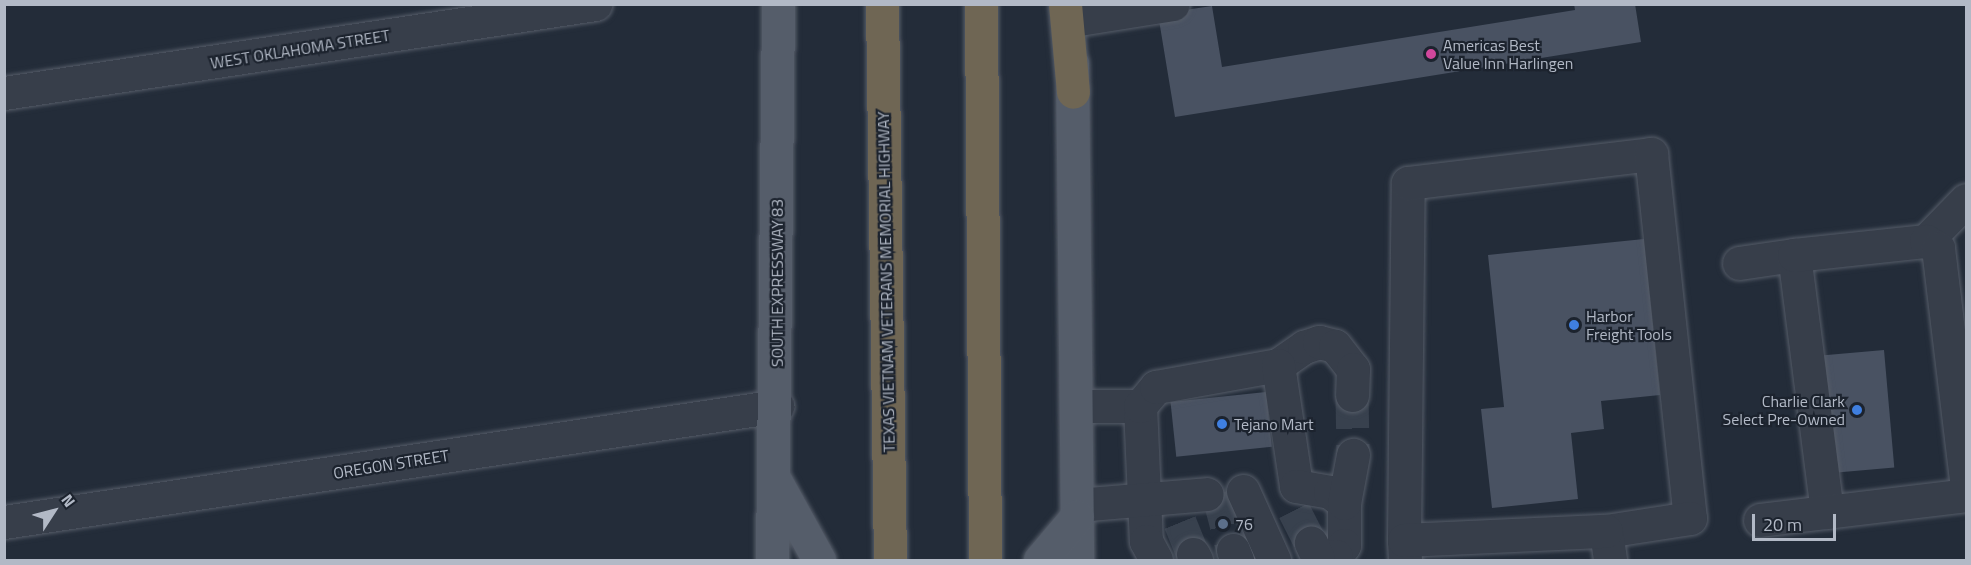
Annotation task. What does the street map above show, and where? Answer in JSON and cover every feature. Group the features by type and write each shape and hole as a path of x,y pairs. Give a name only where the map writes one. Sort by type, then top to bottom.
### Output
{"highway":[{"name":"TEXAS VIETNAM VETERANS MEMORIAL HIGHWAY","path":"882,4 890,558"},
{"path":"981,4 985,558"},
{"path":"1070,10 1072,93"}],"main road":[{"name":"SOUTH EXPRESSWAY 83","path":"772,561 777,406 778,4"},
{"path":"1072,93 1077,561"},
{"path":"775,480 819,561"},
{"path":"1040,561 1077,510"}],"street":[{"name":"WEST OKLAHOMA STREET","path":"4,93 595,4"},
{"path":"1070,10 1173,4"},
{"path":"1651,154 1690,518 1608,546 1405,550 1408,183 1651,154"},
{"path":"1926,241 1966,200"},
{"path":"1739,263 1926,241 1938,248 1966,479"},
{"path":"1794,255 1827,512"},
{"path":"1140,406 1156,387 1278,365 1304,347 1319,342 1335,346 1353,369 1352,394"},
{"path":"1278,365 1291,494"},
{"path":"1076,405 1140,406"},
{"name":"OREGON STREET","path":"4,522 777,406"},
{"path":"1140,406 1165,506 1146,541 1156,561"},
{"path":"1312,556 1336,556 1344,545 1344,503 1353,455"},
{"path":"1227,492 1274,561"},
{"path":"1077,510 1165,506 1227,492 1291,494 1330,492 1344,503"},
{"path":"1760,520 1966,495"}],"building":[{"name":"Americas Best Value Inn Harlingen","path":"1574,4 1635,4 1641,42 1175,117 1158,14 1212,6 1222,67 1575,10"},
{"name":"Harbor Freight Tools","path":"1644,239 1660,395 1601,401 1604,429 1571,433 1578,499 1492,508 1481,409 1504,407 1488,255"},
{"name":"Charlie Clark Select Pre-Owned","path":"1884,350 1894,468 1832,473 1821,355"},
{"name":"Tejano Mart","path":"1266,392 1272,447 1176,457 1171,402"}],"tunnel":[{"path":"1352,395 1353,455"},
{"path":"1218,493 1233,550"},
{"path":"1294,510 1311,543"},
{"path":"1180,522 1193,554"}],"place":[{"name":"Americas Best Value Inn Harlingen","path":"1431,54"},
{"name":"Harbor Freight Tools","path":"1574,325"},
{"name":"Charlie Clark Select Pre-Owned","path":"1857,410"},
{"name":"Tejano Mart","path":"1222,424"},
{"name":"76","path":"1223,524"}]}
